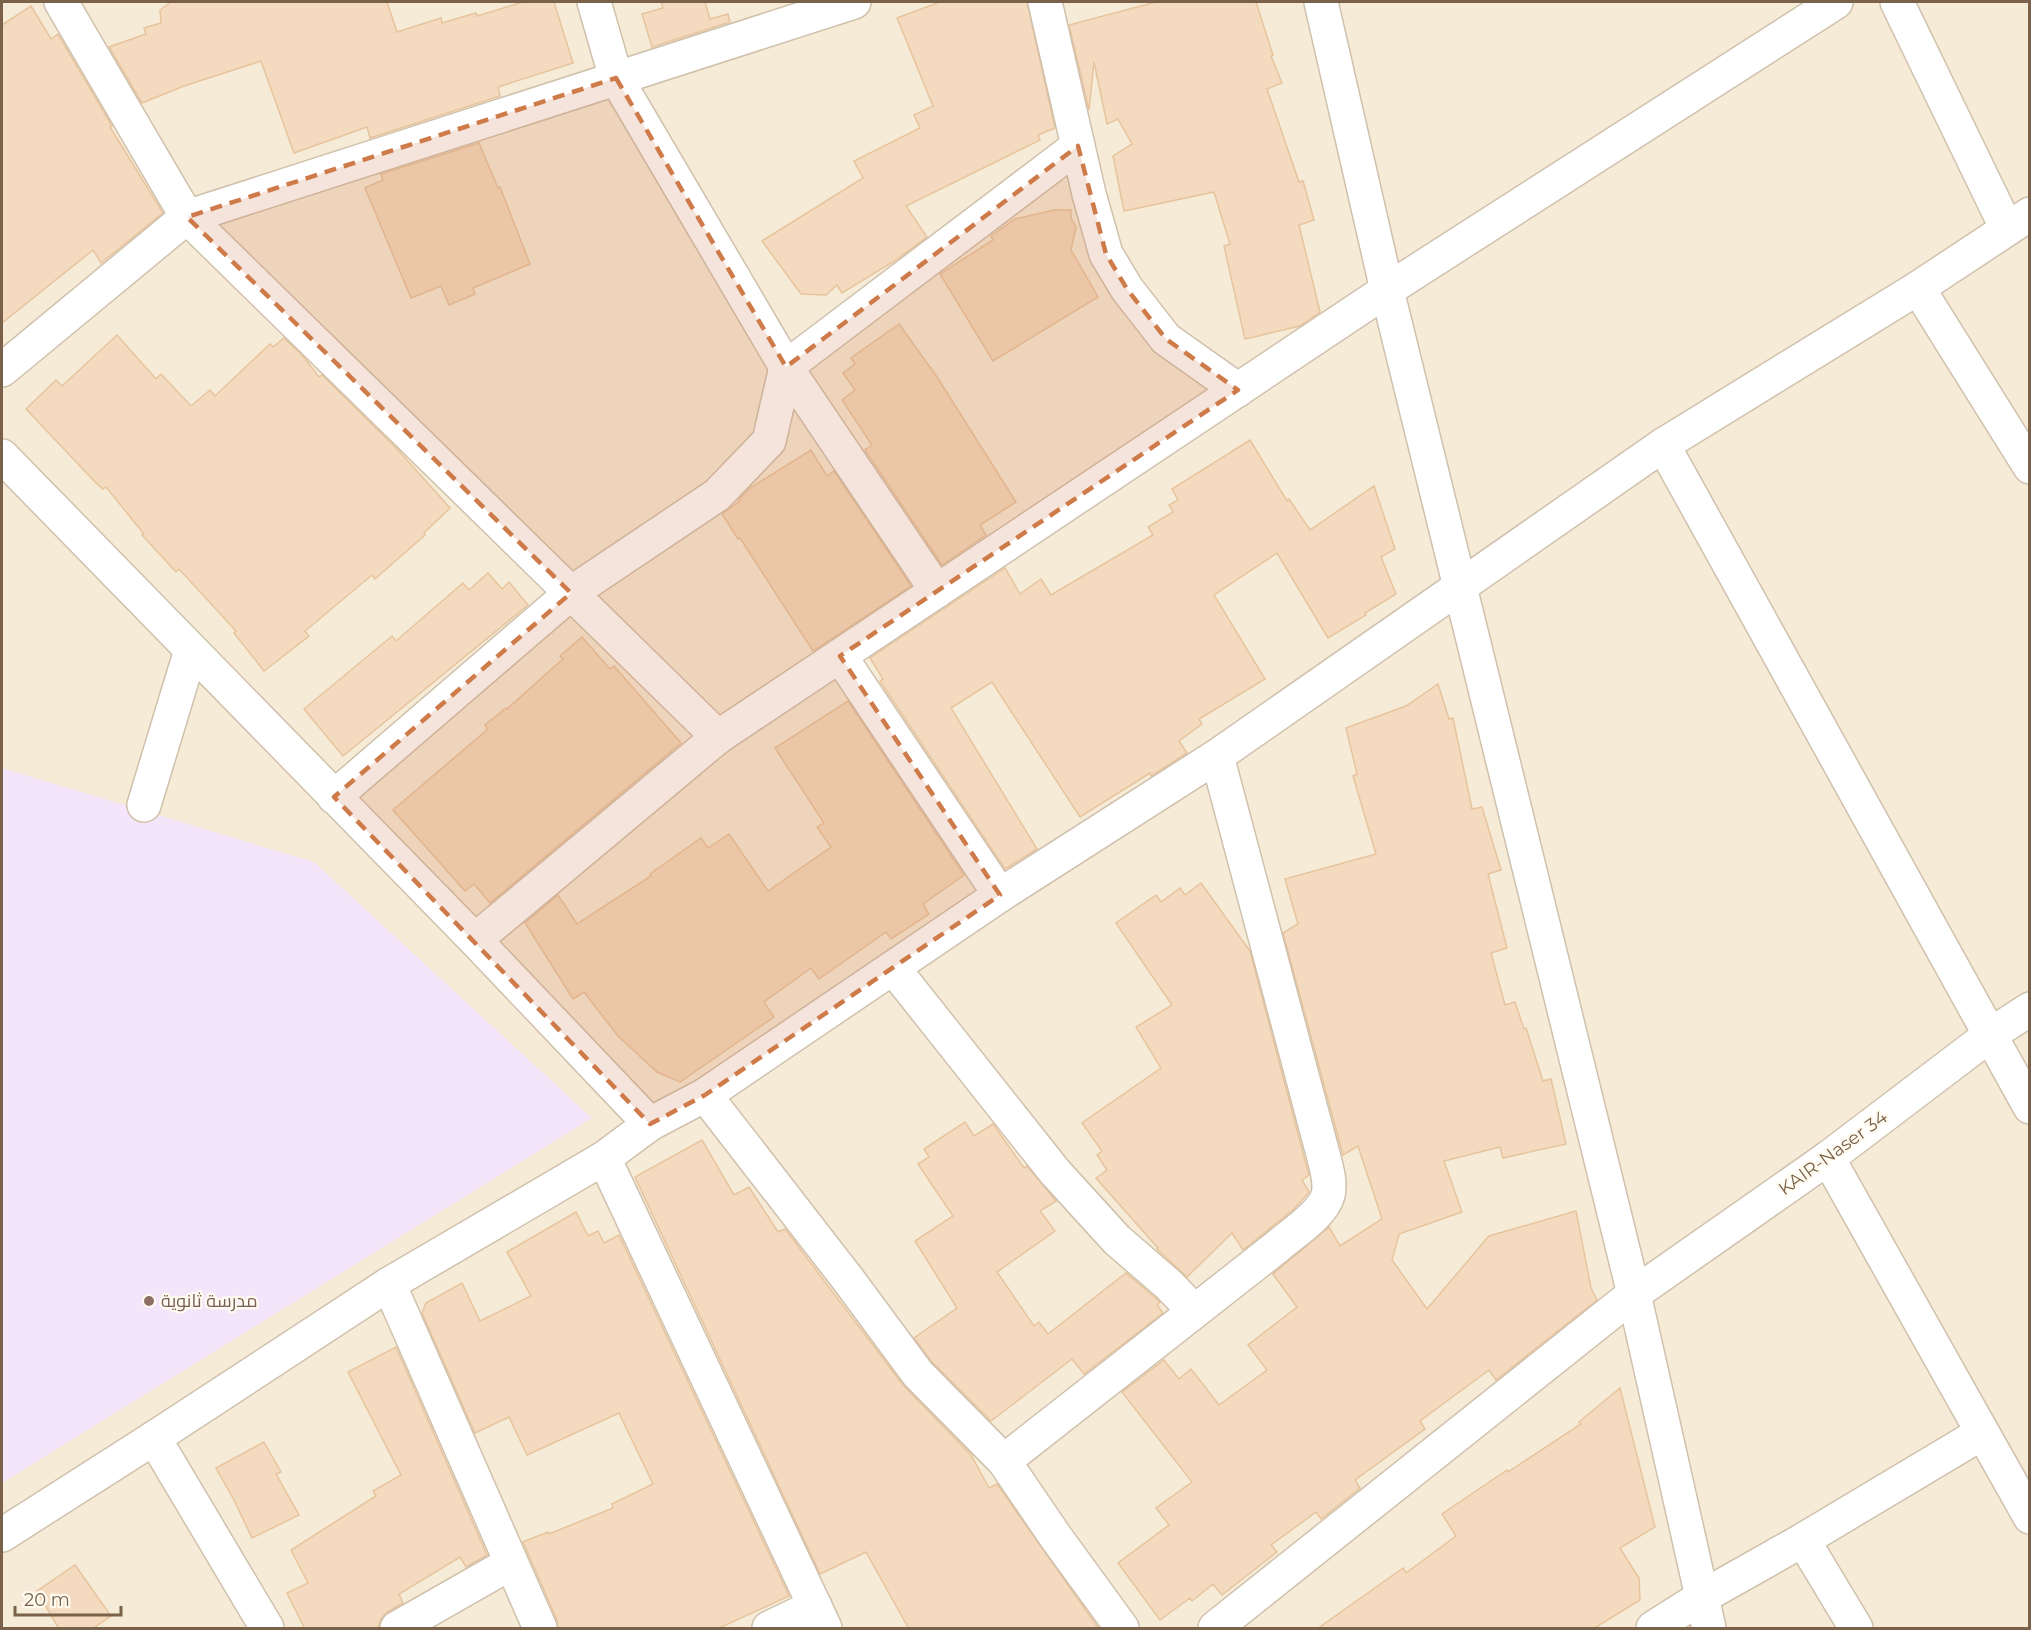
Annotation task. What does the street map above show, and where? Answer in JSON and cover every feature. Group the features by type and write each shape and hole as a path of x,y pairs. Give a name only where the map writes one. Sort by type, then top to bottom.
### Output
{"street":[{"path":"61,2 187,218 718,737"},
{"path":"594,2 616,78 786,367 937,591"},
{"path":"2,370 187,218 854,2"},
{"path":"1045,2 1078,146 1106,254 1127,289 1166,339 1238,390"},
{"path":"1321,2 1387,290 1634,1294 1709,1629"},
{"path":"475,940 718,737 1387,290 1836,2"},
{"path":"2,1535 389,1284 604,1158 650,1124 705,1095 1000,896 1217,756 1663,445 1918,288 2018,221 1897,2"},
{"path":"334,797 571,593 717,495 769,441 786,367 1078,146"},
{"path":"1918,288 2030,467"},
{"path":"1663,445 2030,1107"},
{"path":"2,456 475,940 650,1124"},
{"path":"144,805 191,650"},
{"path":"840,656 1000,896"},
{"path":"1004,1461 1310,1219 1328,1197 1329,1185 1324,1158 1217,756"},
{"path":"894,969 1055,1172 1117,1240 1169,1285 1194,1311"},
{"name":"KAIR-Naser 34","path":"1215,1629 1634,1294 1828,1158 1990,1035 2030,1009"},
{"path":"705,1095 847,1278 918,1374 1004,1461 1122,1629"},
{"path":"604,1158 820,1617 769,1629"},
{"path":"1828,1158 2030,1517"},
{"path":"389,1284 540,1629"},
{"path":"1653,1629 1702,1597 1803,1540 1982,1433"},
{"path":"154,1438 267,1629"},
{"path":"1803,1540 1856,1629"},
{"path":"397,1629 511,1563"}],"highlighted area":[{"path":"616,78 786,367 1078,146 1106,254 1127,289 1166,339 1238,390 840,656 1000,895 705,1095 650,1124 334,797 571,593 187,217"}],"shaded area":[{"path":"2,2 2029,2 2029,1628 2,1628"},
{"name":"مدرسة ثانوية","path":"2,768 314,862 592,1118 2,1483"}],"building":[{"path":"171,2 387,2 397,32 441,18 442,23 476,13 477,16 523,2 554,2 573,63 498,87 500,96 370,138 367,127 294,153 261,61 184,86 142,103 109,47 146,34 144,28 161,23 160,10"},
{"path":"661,2 705,2 710,19 728,14 730,22 652,47 642,14 663,8"},
{"path":"940,2 1027,2 1055,128 1038,135 1040,140 906,206 927,237 896,260 842,293 837,285 826,295 801,294 762,241 863,178 854,161 920,128 914,115 933,106 897,18"},
{"path":"1156,2 1256,2 1273,55 1271,56 1282,83 1267,89 1299,182 1303,181 1314,220 1299,225 1320,312 1300,326 1245,339 1224,246 1230,244 1214,192 1124,211 1113,156 1132,144 1118,119 1107,124 1094,62 1089,110 1069,25"},
{"path":"31,6 51,39 58,34 112,126 110,127 163,213 101,263 93,250 2,323 2,25"},
{"path":"479,143 498,188 500,187 530,264 473,288 475,294 449,305 441,286 411,298 365,188 383,180 381,174"},
{"path":"1054,210 1071,210 1071,218 1076,227 1071,250 1098,297 993,361 940,274 993,240 991,236 1015,219"},
{"path":"899,324 937,377 1016,502 980,525 986,535 942,565 865,450 872,445 842,400 855,390 843,373 855,364 851,358"},
{"path":"117,335 156,379 161,374 191,406 210,390 215,396 270,344 273,347 284,338 302,355 319,377 322,375 398,450 450,508 424,533 425,535 375,579 372,575 305,631 309,636 264,671 234,633 236,631 179,569 176,572 142,535 144,534 106,487 103,489 96,483 26,409 56,380 62,386"},
{"path":"1250,440 1287,501 1289,499 1310,530 1374,486 1395,549 1381,557 1396,594 1328,638 1277,553 1214,595 1265,679 1199,719 1202,724 1179,741 1187,753 1151,776 1150,773 1080,817 992,682 951,708 1037,849 1005,869 880,681 883,679 870,658 1005,568 1020,594 1041,579 1051,595 1153,535 1148,527 1173,512 1169,505 1178,500 1172,489"},
{"path":"811,450 827,476 834,471 911,586 813,651 722,514 740,501 739,499 750,488"},
{"path":"488,573 502,589 509,582 528,605 343,756 304,709 392,636 396,641 463,583 469,590"},
{"path":"582,637 610,669 614,666 681,743 490,903 474,884 465,891 393,810 488,729 485,725 507,709 563,659 560,656"},
{"path":"1438,684 1449,719 1453,718 1472,809 1482,807 1501,870 1488,874 1507,948 1491,953 1505,1005 1515,1002 1543,1081 1551,1079 1566,1144 1503,1158 1500,1147 1444,1161 1462,1212 1399,1234 1392,1260 1427,1309 1489,1236 1576,1211 1591,1288 1597,1300 1496,1380 1489,1370 1420,1421 1425,1429 1355,1480 1360,1488 1321,1519 1316,1512 1271,1545 1277,1552 1222,1595 1213,1584 1192,1601 1190,1598 1160,1620 1118,1563 1169,1525 1156,1508 1192,1482 1122,1392 1164,1360 1179,1379 1191,1369 1219,1405 1267,1370 1248,1345 1297,1307 1273,1274 1329,1227 1340,1246 1382,1219 1358,1146 1343,1155 1283,933 1298,924 1285,879 1376,854 1353,776 1357,774 1346,728 1406,706"},
{"path":"848,701 964,875 923,904 929,914 891,939 886,932 819,979 811,968 764,1002 774,1017 680,1082 657,1072 618,1036 584,992 573,999 525,923 558,895 577,924 651,876 650,874 701,838 708,848 729,834 768,891 831,847 817,827 824,823 775,748"},
{"path":"1201,883 1250,951 1309,1175 1302,1180 1309,1192 1294,1209 1243,1250 1232,1233 1187,1277 1157,1249 1096,1178 1107,1170 1097,1155 1102,1151 1082,1123 1161,1068 1136,1027 1172,1005 1116,923 1156,895 1161,902 1180,888 1185,895"},
{"path":"965,1122 974,1136 993,1124 1024,1168 1027,1166 1056,1201 1040,1211 1055,1231 997,1272 1034,1326 1039,1322 1048,1334 1126,1273 1160,1302 1157,1305 1163,1313 1084,1374 1072,1359 991,1421 932,1362 914,1338 957,1308 915,1241 953,1216 918,1164 929,1157 924,1149"},
{"path":"702,1140 734,1195 749,1187 778,1232 785,1229 903,1385 971,1455 989,1488 997,1484 1099,1629 909,1629 866,1552 820,1574 635,1177"},
{"path":"576,1212 588,1236 598,1231 604,1243 619,1235 789,1596 717,1629 558,1629 557,1620 523,1542 613,1508 612,1504 653,1484 619,1413 527,1455 509,1417 475,1433 422,1313 426,1303 462,1283 480,1321 531,1296 507,1252"},
{"path":"396,1347 487,1555 466,1567 460,1557 399,1594 403,1603 387,1612 375,1629 305,1629 287,1593 308,1583 291,1550 376,1496 373,1491 401,1475 348,1372"},
{"path":"1620,1388 1655,1527 1620,1548 1639,1578 1640,1600 1593,1629 1317,1629 1403,1568 1406,1573 1456,1536 1442,1514 1581,1424 1579,1422"},
{"path":"264,1442 281,1472 276,1474 299,1515 252,1538 216,1468"},
{"path":"75,1565 111,1616 92,1629 59,1629 37,1591"}],"place":[{"name":"مدرسة ثانوية","path":"149,1301"}]}
